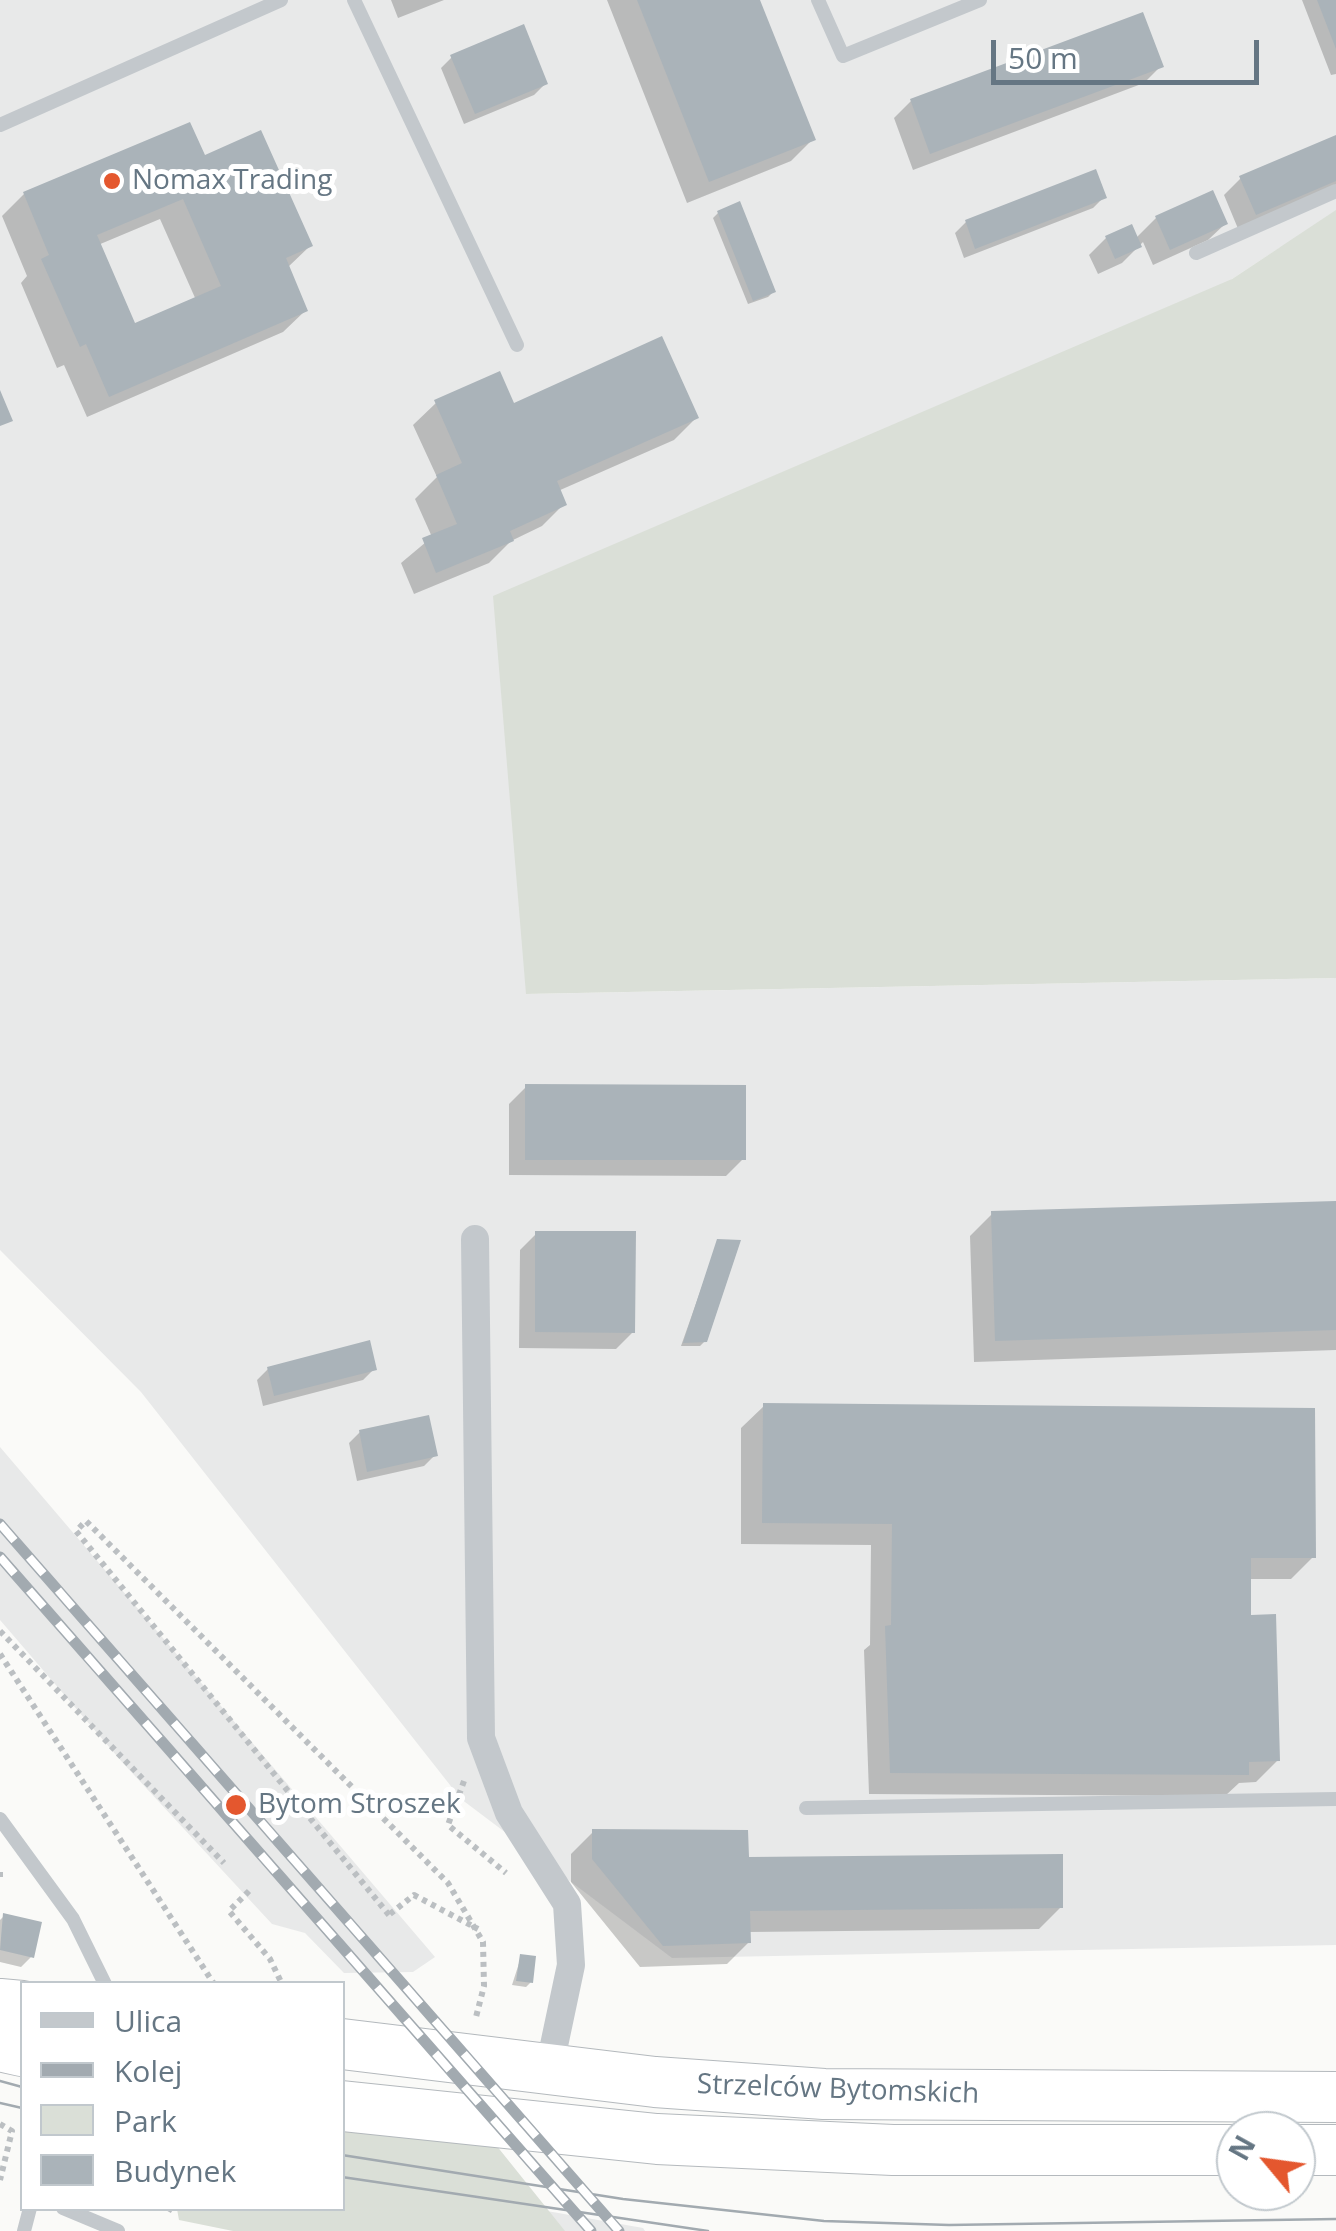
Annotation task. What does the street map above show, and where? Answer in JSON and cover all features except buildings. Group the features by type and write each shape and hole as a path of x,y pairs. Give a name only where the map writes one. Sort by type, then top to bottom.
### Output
{"highway":[{"name":"Strzelców Bytomskich","path":"345,2044 654,2082 824,2094 1336,2096"},
{"path":"345,2106 677,2140 893,2150 1216,2150"}],"street":[{"path":"475,1239 481,1738 509,1813 567,1904 571,1966 549,2069"}],"lane":[{"path":"0,126 281,0"},
{"path":"354,0 517,344"},
{"path":"818,0 843,56 980,0"},
{"path":"1196,252 1336,191"},
{"path":"806,1808 1336,1799"},
{"path":"0,1820 73,1920 104,1981"},
{"path":"71,2211 118,2231"}],"path":[{"path":"474,2028 484,1986 479,1930 448,1884 86,1521 76,1531 389,1914 414,1896 479,1930"},
{"path":"0,1631 224,1862"},
{"path":"0,1654 212,1981"},
{"path":"481,1738 448,1825 514,1883"},
{"path":"0,1872 0,1881"},
{"path":"249,1891 230,1910 270,1960 280,1981"},
{"path":"0,2124 12,2132 0,2180"}],"shaded area":[{"path":"0,0 1336,0 1336,223 1279,248 1232,279 527,994 1336,978 1336,1945 672,1958 461,1799 141,1392 0,1250"},
{"path":"0,1447 435,1957 413,1972 344,1973 305,1933 272,1924 122,1762 0,1620"},
{"path":"547,2211 643,2228 645,2231 564,2231"}],"green space":[{"path":"1336,210 1336,978 526,994 493,596 1232,279"},
{"path":"345,2120 492,2140 565,2231 233,2231 179,2220 177,2211 345,2211"}],"tram line":[{"path":"0,2081 20,2086"},
{"path":"0,2103 20,2108"},
{"path":"345,2155 623,2199 824,2221 949,2225 1336,2219"},
{"path":"345,2177 708,2231"}],"railway":[{"path":"0,1524 619,2231"},
{"path":"0,1557 591,2231"}],"place":[{"name":"Nomax Trading","path":"112,181"},
{"name":"Bytom Stroszek","path":"236,1805"}]}
